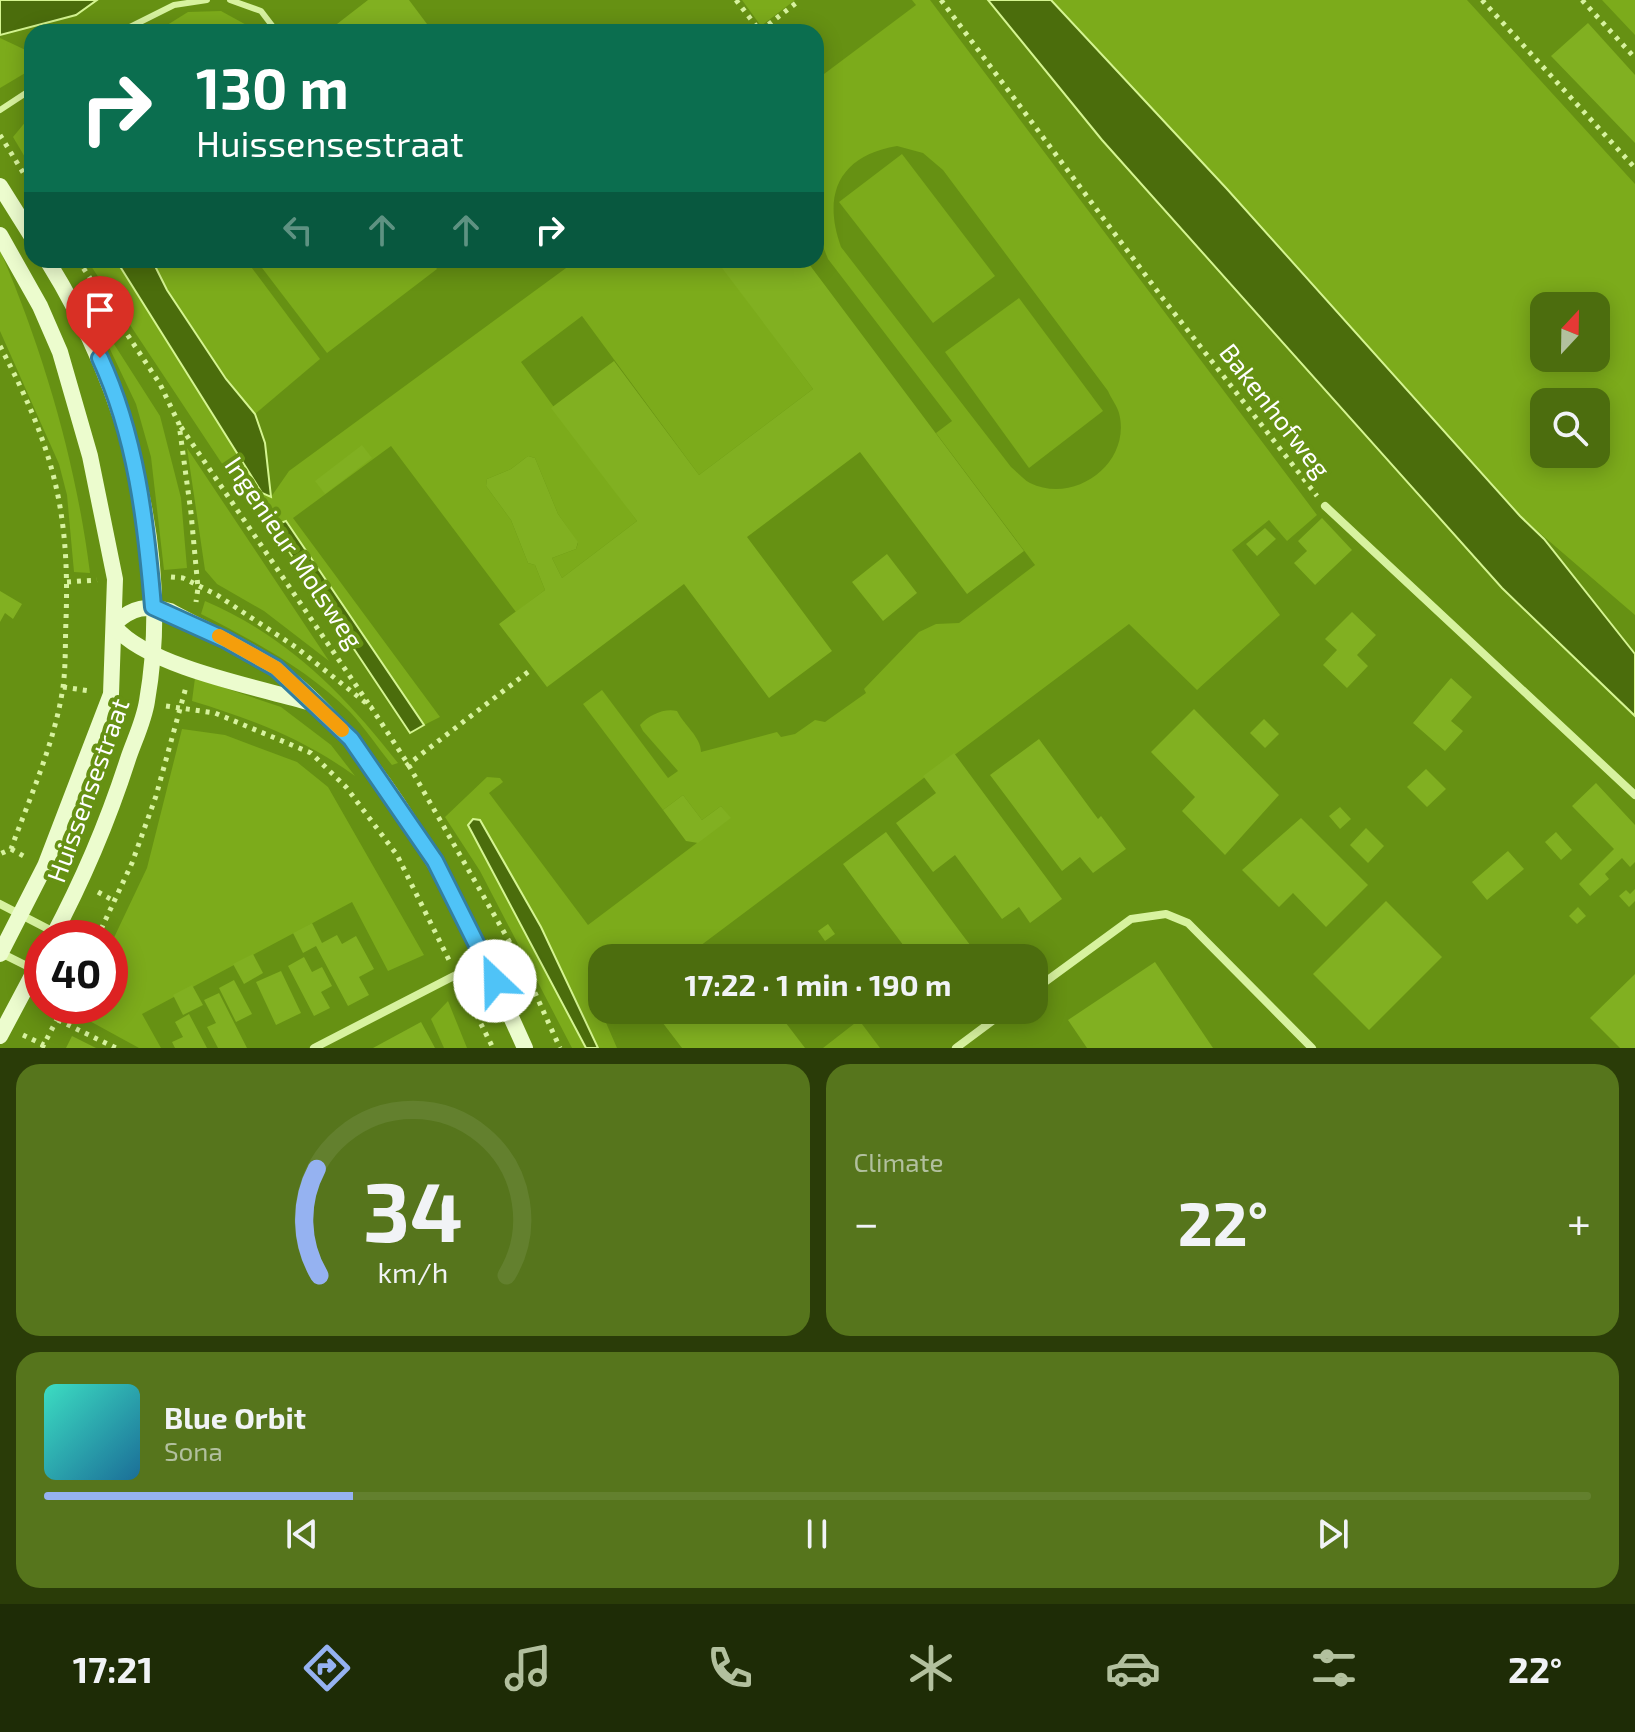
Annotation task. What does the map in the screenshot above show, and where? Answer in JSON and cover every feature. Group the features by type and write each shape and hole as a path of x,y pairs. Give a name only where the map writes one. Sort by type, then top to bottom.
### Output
{"street":[{"path":"0,186 24,224"},
{"name":"Huissensestraat","path":"0,235 40,306 60,352 90,456 114,565 115,625 111,694 73,797 21,915 0,953"},
{"name":"Huissensestraat","path":"51,268 100,358 126,428 145,516 153,607 147,703 113,804 81,883 62,920"},
{"name":"Bakenhofweg","path":"1325,506 1452,628 1635,795"},
{"path":"316,704 151,654 125,639 115,625 135,608 153,607 226,640 276,668 316,704 351,739 435,861 486,959 525,1048"},
{"path":"0,904 29,920"},
{"path":"1048,980 1131,919 1166,914 1188,923 1312,1048"},
{"path":"0,953 24,960"},
{"path":"314,1048 486,959"},
{"path":"0,1036 24,992"},
{"path":"956,1048 988,1024"}],"lane":[{"path":"136,24 174,5 207,0"},
{"path":"230,0 261,11 271,24"},
{"path":"0,110 24,94"}],"path":[{"path":"736,0 755,24"},
{"path":"769,24 800,0"},
{"name":"Bakenhofweg","path":"941,0 1154,287 1325,506"},
{"path":"1482,0 1635,168"},
{"path":"1582,0 1635,58"},
{"path":"0,135 24,174"},
{"name":"Huissensestraat","path":"0,346 38,425 63,508 67,582 63,687 45,756 11,849 0,854"},
{"name":"Ingenieur Molsweg","path":"179,424 371,707"},
{"path":"356,800 528,672"},
{"path":"63,687 111,694"},
{"path":"147,703 215,713 311,753 356,800 397,855 493,1048"},
{"path":"42,1048 56,1024"},
{"path":"66,1024 116,1048"}],"shaded area":[{"path":"0,0 97,0 76,15 42,24 24,24 24,29 0,35"},
{"path":"742,0 795,0 764,24 760,24"},
{"path":"912,0 930,0 1317,515 1287,541 1269,520 1232,550 1280,615 1197,690 1129,624 703,944 588,944 588,1024 607,1024 617,1048 572,1048 480,871 445,817 487,777 500,778 503,782 489,793 588,925 730,818 721,806 702,820 683,795 663,810 583,704 602,690 668,778 678,771 640,725 652,715 677,711 695,736 701,752 777,732 781,737 795,734 815,720 825,722 866,693 864,689 919,632 936,624 959,623 1035,565 936,433 952,421 828,259 824,249 824,74 916,5","holes":["897,146 923,153 943,170 1108,391 1119,413 1121,431 1117,448 1108,463 1081,484 1065,488 1047,488 1028,482 1011,467 841,247 836,228 835,194 849,168 877,151"]},
{"path":"988,0 1051,0 1544,539 1635,654 1635,716 1502,588 1102,140"},
{"path":"1051,0 1467,0 1635,184 1635,615 1520,516 1227,189"},
{"path":"1602,0 1635,0 1635,35"},
{"path":"221,11 245,24 169,24 188,12"},
{"path":"0,38 24,49 24,74 0,88"},
{"path":"24,124 24,156 13,137"},
{"path":"902,154 995,276 933,323 839,202"},
{"path":"0,250 31,328 56,408 76,490 90,573 74,572 67,495 59,464 0,331"},
{"path":"92,268 121,268 262,493 271,497 289,471 566,268 723,268 813,389 699,475 582,316 521,362 637,521 562,578 552,558 576,549 578,543 558,514 535,458 528,456 511,469 487,479 486,486 511,520 528,563 535,565 545,590 516,612 391,446 293,518 440,717 424,725 287,521 272,526 262,524"},
{"path":"121,268 156,268 167,290 226,379 255,414 265,443 271,497 262,493"},
{"path":"156,268 252,268 320,359 255,414 199,340"},
{"path":"262,268 437,269 327,353"},
{"path":"1019,298 1103,411 1029,468 945,352"},
{"path":"89,305 160,416 181,498 187,568 164,570 151,457 136,404"},
{"path":"187,448 329,661 264,611 217,584 205,570"},
{"path":"286,521 424,725 410,733 272,526"},
{"path":"205,601 262,631 312,669 357,714 398,763 392,765 350,712 316,682 260,646 201,614"},
{"path":"195,678 281,707 331,745 355,776 316,751 276,731 192,701"},
{"path":"182,729 225,735 297,762 328,787 424,955 388,971 352,902 142,1014 161,1048 139,1048 95,1024 128,1024 128,920 122,920 147,868"},
{"path":"473,819 480,820 541,927 598,1048 586,1048 468,825"},
{"path":"448,1001 467,1048 444,1048 431,1019"},
{"path":"854,1024 862,1024 880,1048 823,1048"}],"building":[{"path":"368,0 409,0 427,24 337,24"},
{"path":"1588,23 1635,75 1635,143 1551,56"},
{"path":"722,268 812,268 1024,551 967,594 860,452 747,537 832,651 769,698 684,584 547,687 499,624 545,590 535,565 528,563 511,520 486,486 487,479 511,469 528,456 535,458 558,514 578,542 576,549 552,558 562,578 637,521 551,408 614,361 699,475 813,389"},
{"path":"362,445 372,458 325,494 315,481"},
{"path":"1322,518 1352,550 1315,585 1294,563 1307,551 1298,541"},
{"path":"1265,528 1276,539 1257,556 1246,544"},
{"path":"887,554 917,593 883,621 852,582"},
{"path":"0,591 22,604 13,619 5,613 0,622"},
{"path":"1352,612 1376,635 1357,655 1368,666 1347,688 1323,665 1337,650 1325,639"},
{"path":"1451,678 1472,697 1451,721 1463,731 1445,751 1413,723"},
{"path":"1194,709 1279,795 1225,855 1182,811 1195,797 1151,752"},
{"path":"1264,719 1279,734 1265,748 1250,733"},
{"path":"1039,739 1098,819 1101,816 1126,849 1093,873 1080,857 1062,871 990,775"},
{"path":"954,753 1062,899 1030,923 1019,907 1002,919 955,855 933,872 896,823 936,793 923,776"},
{"path":"1426,769 1446,789 1427,807 1407,787"},
{"path":"1596,783 1635,825 1635,862 1630,867 1622,858 1605,874 1609,879 1590,896 1579,884 1614,849 1572,806"},
{"path":"683,795 702,820 721,806 731,818 698,843 686,841 663,810"},
{"path":"1340,807 1351,819 1340,829 1329,816"},
{"path":"1301,818 1368,885 1326,927 1293,893 1279,907 1242,870"},
{"path":"1366,828 1384,846 1368,863 1350,845"},
{"path":"886,832 970,944 902,944 843,864"},
{"path":"1556,832 1572,850 1561,860 1545,842"},
{"path":"1508,851 1524,869 1487,900 1472,882"},
{"path":"1635,889 1635,901 1629,907 1619,896 1626,890 1630,894"},
{"path":"1386,901 1442,957 1369,1030 1313,974"},
{"path":"1578,907 1586,916 1577,924 1569,916"},
{"path":"312,923 322,943 337,935 342,944 356,936 374,969 359,977 369,995 348,1006 316,946 303,953 293,933"},
{"path":"828,924 835,934 825,941 818,931"},
{"path":"253,954 263,973 244,984 233,964"},
{"path":"304,957 312,972 322,967 332,986 321,992 330,1008 314,1016 288,966"},
{"path":"1155,962 1213,1048 1087,1048 1068,1020"},
{"path":"281,971 301,1013 276,1025 256,982"},
{"path":"1635,974 1635,1048 1620,1048 1590,1018"},
{"path":"234,980 252,1014 236,1022 219,988"},
{"path":"192,985 203,1005 183,1015 173,995"},
{"path":"219,993 247,1048 218,1048 207,1027 216,1023 204,1000"},
{"path":"189,1014 207,1048 175,1048 172,1042 183,1037 175,1022"},
{"path":"421,1022 435,1048 373,1048"},
{"path":"664,1024 787,1024 805,1048 682,1048"},
{"path":"72,1036 96,1048 66,1048"}],"slow traffic":[{"path":"219,636 276,668 342,730"}],"route":[{"path":"100,358 126,428 145,516 153,607 170,611 276,668 351,739 435,861 495,981"}]}
